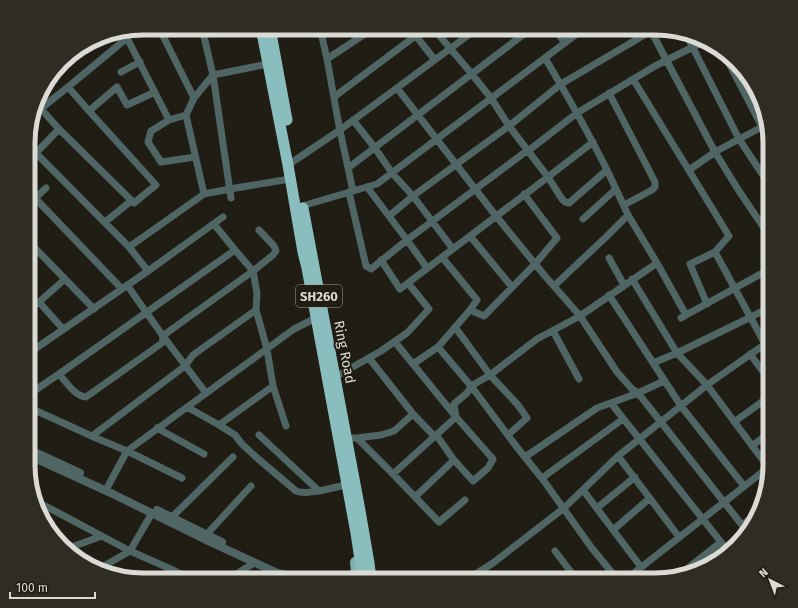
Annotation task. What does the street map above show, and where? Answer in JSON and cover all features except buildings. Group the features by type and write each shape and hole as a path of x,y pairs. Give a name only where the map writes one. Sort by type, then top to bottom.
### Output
{"highway":[{"name":"Ring Road","path":"262,35 291,164 302,206 347,438 369,563"},
{"name":"Ring Road","path":"271,35 291,164 290,179 303,252 316,318 347,438 346,485 356,533 359,573"},
{"name":"SH260","path":"369,563 370,573"}],"main road":[{"path":"369,563 375,568 375,573"}],"street":[{"path":"162,35 194,98"},
{"path":"204,35 213,75 231,198"},
{"path":"322,35 366,266 371,269 432,221 528,151 577,113 633,79 699,44"},
{"path":"327,59 359,35"},
{"path":"439,35 491,98 509,126 565,202 568,202 607,170"},
{"path":"291,164 398,88 469,35"},
{"path":"348,168 523,35"},
{"path":"559,35 565,44"},
{"path":"302,206 376,184 577,35"},
{"path":"389,216 413,196 509,126 561,84 642,35"},
{"path":"653,35 715,152 763,227"},
{"path":"127,36 169,120"},
{"path":"334,97 416,36 435,60"},
{"path":"68,87 156,185 134,203 59,129 41,109 124,37"},
{"path":"689,41 739,139 763,175"},
{"path":"545,58 593,142 628,215 657,263 683,316 763,273"},
{"path":"121,72 140,62"},
{"path":"204,194 186,115 194,98 213,75 268,64"},
{"path":"732,68 760,119"},
{"path":"633,79 729,236 716,252 690,264 707,304"},
{"path":"88,111 116,88 127,105 155,92"},
{"path":"398,88 496,216 580,316 616,372 632,389 638,393 742,525 748,520"},
{"path":"609,93 655,182 652,190 624,205"},
{"path":"186,115 169,120 151,131 148,142 161,162 195,157"},
{"path":"353,120 392,173 413,196 453,249"},
{"path":"689,170 715,152 762,127"},
{"path":"35,149 59,129"},
{"path":"381,260 400,289 593,142"},
{"path":"35,154 105,222 129,247 148,271"},
{"path":"129,247 204,194 290,179"},
{"path":"367,187 427,268"},
{"path":"46,188 35,198 124,287 146,313 206,393"},
{"path":"583,219 616,189"},
{"path":"470,310 484,316 535,264 557,238 524,194"},
{"path":"105,222 131,201"},
{"path":"554,286 606,238 628,215"},
{"path":"35,348 94,309 223,217"},
{"path":"214,224 234,250 253,271 257,293 256,310 267,349 273,386 286,426"},
{"path":"59,374 76,393 86,397 162,343 163,336 168,332 273,255 276,251 274,246 259,230"},
{"path":"470,236 512,287"},
{"path":"35,248 94,309"},
{"path":"35,390 234,250"},
{"path":"716,252 751,317 763,336"},
{"path":"413,364 438,347 477,300 442,257"},
{"path":"609,258 624,285"},
{"path":"456,417 454,404 467,393 471,386 490,375 537,339 580,316 657,263"},
{"path":"35,305 65,279"},
{"path":"632,279 677,353 707,386 763,459"},
{"path":"335,377 395,342 407,333 429,309 408,283"},
{"path":"609,295 681,406 744,486"},
{"path":"39,302 63,329"},
{"path":"92,436 185,366 193,355 256,310"},
{"path":"653,363 677,353 763,311"},
{"path":"108,486 126,451 294,330 316,318"},
{"path":"455,327 490,375 518,404 527,418 508,435"},
{"path":"553,330 579,379"},
{"path":"369,358 413,414 436,436 454,460 473,481 488,468 492,459 395,342"},
{"path":"477,573 564,508 618,456 707,386 763,345"},
{"path":"438,347 471,386 612,573"},
{"path":"750,354 763,372"},
{"path":"525,457 597,408 638,393 664,381"},
{"path":"219,425 273,386"},
{"path":"734,422 763,401"},
{"path":"611,403 725,547"},
{"path":"187,407 235,435 242,444 296,492 307,493 346,485"},
{"path":"35,410 182,478"},
{"path":"347,438 381,435 394,431 413,414"},
{"path":"393,474 456,417"},
{"path":"542,478 623,419"},
{"path":"157,428 204,454"},
{"path":"259,435 319,491"},
{"path":"752,446 763,437"},
{"path":"347,438 393,474 439,522 465,500"},
{"path":"35,452 287,573"},
{"path":"618,456 679,537"},
{"path":"172,517 233,457"},
{"path":"35,458 254,563 277,569"},
{"path":"35,462 38,459"},
{"path":"415,497 454,460"},
{"path":"634,573 763,471"},
{"path":"597,508 634,478"},
{"path":"207,534 251,486"},
{"path":"583,490 641,567"},
{"path":"614,530 650,498"},
{"path":"43,505 130,551 178,573"},
{"path":"104,566 130,551 152,513"},
{"path":"73,547 102,536"},
{"path":"687,568 721,542"},
{"path":"554,551 571,573"},
{"path":"238,573 254,563"},
{"path":"168,573 173,570"}]}
